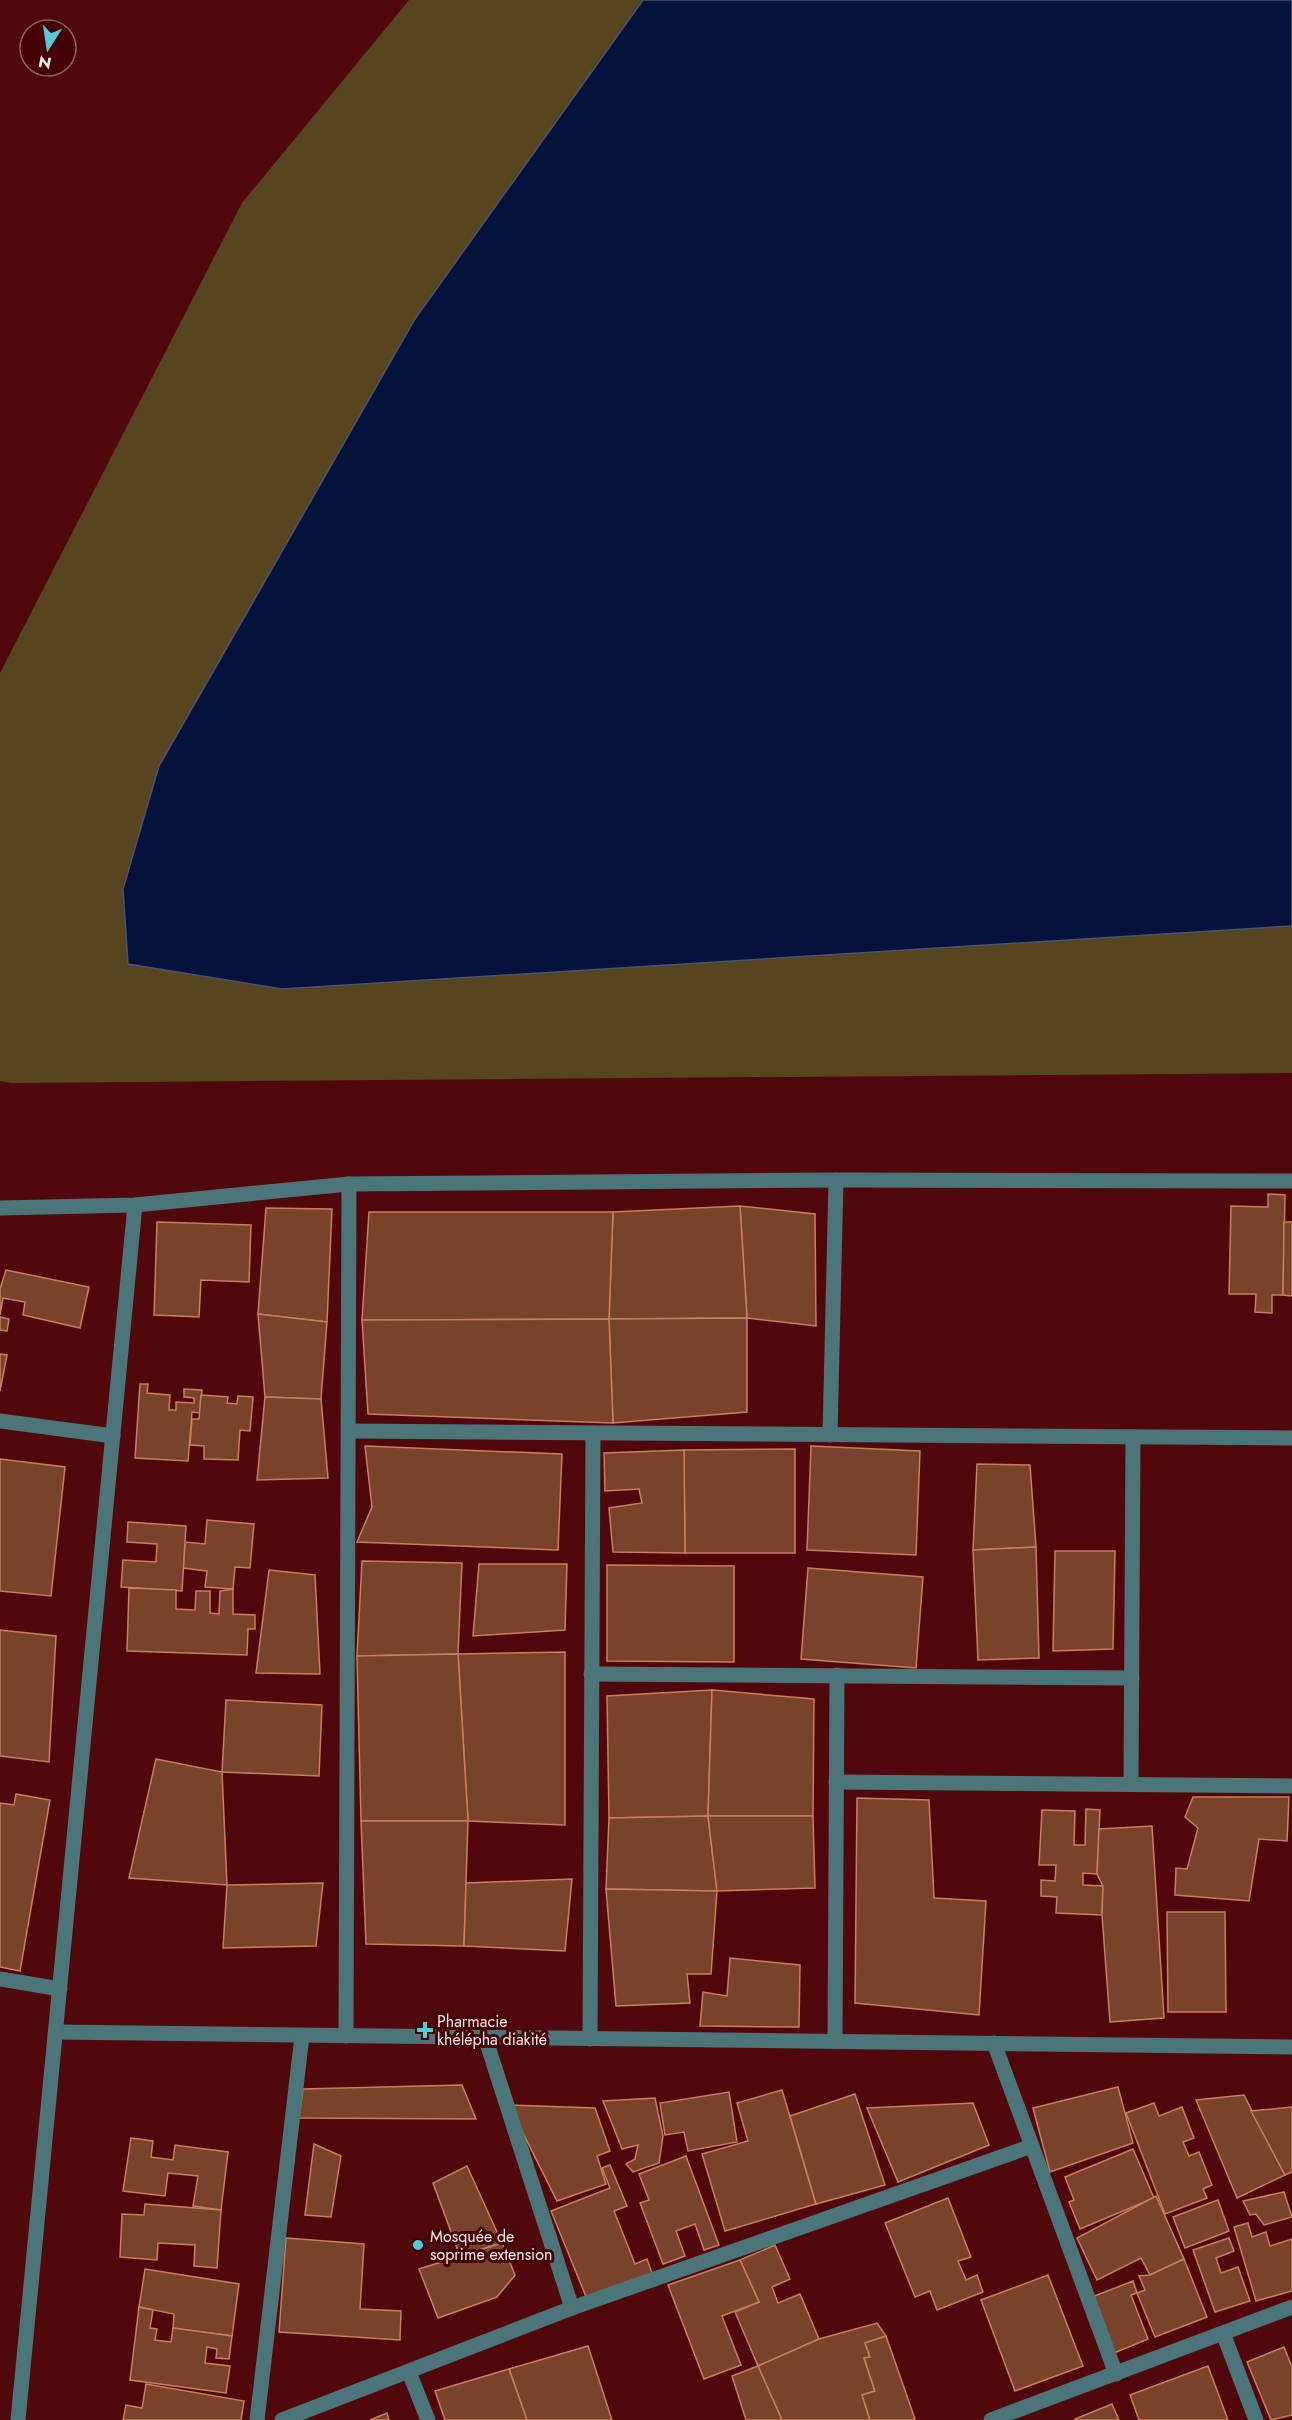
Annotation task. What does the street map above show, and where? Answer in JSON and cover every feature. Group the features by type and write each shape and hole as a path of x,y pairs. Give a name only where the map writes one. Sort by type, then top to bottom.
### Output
{"street":[{"path":"0,1208 135,1205 349,1184 836,1180 1292,1181"},
{"path":"830,1435 836,1180"},
{"path":"346,2036 349,1184"},
{"path":"18,2420 135,1205"},
{"path":"0,1420 113,1436"},
{"path":"349,1431 1292,1438"},
{"path":"590,2039 592,1433"},
{"path":"1131,1784 1133,1437"},
{"path":"591,1674 1132,1678"},
{"path":"835,2041 837,1675"},
{"path":"836,1782 1292,1786"},
{"path":"0,1979 60,1989"},
{"path":"56,2032 1292,2047"},
{"path":"257,2420 302,2036"},
{"path":"485,2037 572,2308"},
{"path":"994,2043 1116,2374"},
{"path":"282,2420 572,2308 1032,2146"},
{"path":"995,2419 1292,2307"},
{"path":"1223,2333 1256,2420"},
{"path":"409,2372 428,2420"}],"shaded area":[{"path":"409,0 643,0 415,319 159,766 123,889 128,963 282,989 1292,926 1292,1073 11,1083 0,1081 0,673 242,203"}],"water":[{"path":"643,0 1292,0 1292,926 282,989 128,964 123,889 159,766 415,319"}],"building":[{"path":"1268,1194 1285,1195 1283,1295 1272,1295 1272,1313 1255,1312 1256,1294 1229,1294 1231,1206 1268,1207"},
{"path":"740,1206 815,1214 816,1326 747,1318"},
{"path":"740,1206 747,1318 609,1319 613,1212"},
{"path":"266,1208 332,1209 327,1322 258,1314"},
{"path":"369,1212 613,1212 609,1319 362,1320"},
{"path":"157,1222 251,1225 249,1282 201,1280 199,1317 154,1315"},
{"path":"1284,1222 1292,1222 1292,1296 1283,1295"},
{"path":"6,1270 89,1287 80,1328 23,1315 25,1302 3,1298 0,1315 0,1289"},
{"path":"258,1314 327,1322 321,1399 265,1397"},
{"path":"0,1317 9,1319 7,1331 0,1330"},
{"path":"747,1318 747,1412 613,1423 609,1319"},
{"path":"609,1319 613,1423 368,1414 362,1320"},
{"path":"0,1354 7,1355 0,1391"},
{"path":"140,1384 148,1384 147,1393 170,1395 169,1410 176,1410 176,1402 194,1403 194,1398 184,1397 184,1389 202,1390 200,1413 192,1412 188,1461 135,1458"},
{"path":"201,1395 228,1397 227,1403 237,1404 238,1396 253,1397 250,1431 240,1430 238,1460 204,1459 204,1446 190,1445 192,1419 199,1419"},
{"path":"265,1397 321,1399 328,1478 257,1480"},
{"path":"365,1446 562,1454 558,1550 357,1542 372,1507"},
{"path":"811,1446 920,1451 916,1555 807,1550"},
{"path":"795,1449 795,1553 685,1553 684,1450"},
{"path":"684,1450 685,1553 613,1552 609,1508 642,1503 639,1489 605,1491 604,1453"},
{"path":"0,1459 65,1467 51,1596 0,1591"},
{"path":"977,1464 1030,1465 1036,1547 973,1550"},
{"path":"207,1520 254,1524 250,1568 235,1567 233,1589 205,1587 207,1571 183,1568 185,1542 205,1544"},
{"path":"128,1522 186,1526 182,1591 121,1587 123,1560 156,1562 157,1544 127,1542"},
{"path":"1036,1547 1039,1658 978,1660 973,1550"},
{"path":"1055,1551 1115,1551 1113,1649 1053,1651"},
{"path":"362,1561 462,1563 458,1654 357,1656"},
{"path":"479,1564 567,1564 565,1630 473,1636"},
{"path":"607,1565 734,1566 734,1662 607,1661"},
{"path":"808,1568 923,1577 916,1668 801,1659"},
{"path":"269,1570 315,1575 320,1674 256,1673"},
{"path":"129,1588 176,1590 176,1609 195,1610 196,1591 210,1591 210,1613 219,1614 220,1591 233,1589 233,1614 255,1615 255,1629 248,1629 247,1655 127,1651"},
{"path":"0,1630 56,1636 49,1762 0,1756"},
{"path":"565,1652 565,1825 468,1821 458,1654"},
{"path":"458,1654 468,1821 361,1821 357,1656"},
{"path":"712,1690 708,1816 609,1818 607,1696"},
{"path":"712,1690 814,1699 813,1816 708,1816"},
{"path":"226,1700 322,1705 319,1776 222,1772"},
{"path":"156,1759 222,1772 227,1885 129,1878"},
{"path":"16,1794 50,1800 20,1971 0,1967 0,1803 14,1805"},
{"path":"1193,1797 1289,1797 1287,1841 1259,1839 1249,1901 1175,1895 1176,1868 1187,1869 1198,1828 1185,1817"},
{"path":"857,1798 929,1800 934,1898 986,1901 979,2015 855,2003"},
{"path":"1086,1809 1100,1810 1097,1874 1083,1873 1083,1885 1103,1886 1102,1915 1056,1913 1057,1897 1041,1896 1041,1880 1055,1881 1056,1865 1039,1865 1042,1810 1075,1811 1074,1845 1085,1845"},
{"path":"708,1816 717,1891 606,1889 609,1818"},
{"path":"708,1816 813,1816 815,1888 717,1891"},
{"path":"361,1821 468,1821 464,1946 366,1944"},
{"path":"1152,1826 1164,2018 1110,2022 1102,1915 1103,1886 1097,1874 1099,1829"},
{"path":"572,1879 565,1951 464,1946 466,1883"},
{"path":"323,1883 316,1946 223,1948 227,1885"},
{"path":"606,1889 717,1891 711,1974 687,1974 690,2003 616,2006"},
{"path":"1167,1912 1225,1912 1226,2012 1168,2012"},
{"path":"730,1958 800,1965 799,2027 700,2026 703,1992 727,1996"},
{"path":"462,2085 476,2119 299,2118 303,2089"},
{"path":"1118,2087 1133,2143 1050,2172 1033,2108"},
{"path":"782,2090 816,2204 725,2231 702,2154 748,2141 737,2103"},
{"path":"729,2092 737,2142 688,2151 684,2132 665,2135 660,2103"},
{"path":"855,2094 885,2185 816,2204 790,2116"},
{"path":"1244,2095 1285,2175 1237,2198 1196,2100"},
{"path":"655,2098 663,2136 659,2163 633,2172 626,2164 635,2159 638,2145 622,2149 603,2101"},
{"path":"973,2103 989,2145 898,2182 867,2108"},
{"path":"1154,2103 1159,2116 1182,2107 1194,2138 1183,2142 1189,2156 1199,2152 1212,2185 1203,2189 1207,2198 1165,2214 1126,2113"},
{"path":"509,2105 595,2108 610,2151 597,2156 606,2184 557,2201"},
{"path":"1292,2107 1292,2172 1285,2175 1251,2111"},
{"path":"131,2138 153,2141 151,2157 173,2160 175,2145 228,2152 221,2210 193,2206 198,2176 168,2173 165,2196 123,2191"},
{"path":"314,2144 341,2156 331,2217 305,2215"},
{"path":"1133,2149 1154,2198 1080,2229 1069,2202 1074,2200 1065,2177"},
{"path":"686,2156 719,2245 704,2250 695,2224 676,2231 685,2256 663,2264 640,2203 649,2200 639,2174"},
{"path":"610,2165 627,2206 614,2211 635,2264 647,2259 652,2273 587,2299 551,2211 610,2188 602,2168"},
{"path":"467,2166 502,2243 460,2256 433,2183"},
{"path":"1284,2192 1292,2217 1264,2225 1256,2214 1250,2215 1243,2201"},
{"path":"1156,2196 1184,2259 1150,2275 1141,2258 1097,2280 1077,2238"},
{"path":"948,2198 971,2257 958,2261 966,2280 977,2275 983,2292 937,2310 930,2291 915,2297 885,2223"},
{"path":"1218,2200 1229,2231 1185,2248 1173,2217"},
{"path":"145,2204 221,2210 217,2268 194,2266 195,2245 158,2243 157,2260 120,2257 122,2214 144,2215"},
{"path":"1248,2223 1252,2237 1266,2232 1270,2246 1292,2239 1292,2291 1256,2301 1234,2227"},
{"path":"286,2238 364,2244 360,2309 401,2311 400,2340 279,2332"},
{"path":"1229,2238 1234,2251 1216,2258 1221,2273 1238,2267 1250,2301 1215,2312 1193,2250"},
{"path":"502,2243 515,2275 497,2297 438,2318 419,2269"},
{"path":"775,2245 790,2279 772,2287 778,2303 800,2294 819,2339 758,2366 735,2312 759,2302 740,2260"},
{"path":"1184,2259 1207,2317 1155,2337 1137,2293 1145,2290 1139,2276 1150,2275"},
{"path":"740,2260 759,2302 722,2316 741,2365 704,2379 668,2285"},
{"path":"145,2269 239,2284 232,2336 173,2328 174,2314 139,2307"},
{"path":"1048,2275 1083,2366 1015,2391 981,2300"},
{"path":"1133,2281 1137,2293 1131,2295 1148,2339 1114,2353 1092,2297"},
{"path":"139,2307 153,2310 150,2328 157,2329 155,2340 171,2342 173,2328 232,2336 229,2359 216,2358 217,2349 207,2347 205,2363 230,2366 226,2393 130,2380"},
{"path":"877,2323 886,2336 865,2343 870,2357 864,2358 875,2391 862,2395 870,2420 782,2420 758,2366 819,2339"},
{"path":"886,2336 915,2419 912,2420 870,2420 862,2395 875,2391 864,2358 870,2357 865,2343"},
{"path":"588,2346 612,2420 527,2420 509,2369"},
{"path":"1284,2347 1292,2367 1292,2415 1271,2420 1247,2362"},
{"path":"758,2366 782,2420 746,2420 732,2376"},
{"path":"1208,2366 1228,2420 1139,2420 1130,2395"},
{"path":"509,2369 527,2420 445,2420 435,2391"},
{"path":"146,2384 244,2401 241,2420 123,2420 126,2405 142,2408"},
{"path":"1112,2404 1119,2420 1075,2419"},
{"path":"387,2413 389,2420 370,2420"}],"place":[{"name":"Pharmacie khélépha diakité","path":"425,2030"},
{"name":"Mosquée de soprime extension","path":"418,2245"}]}
